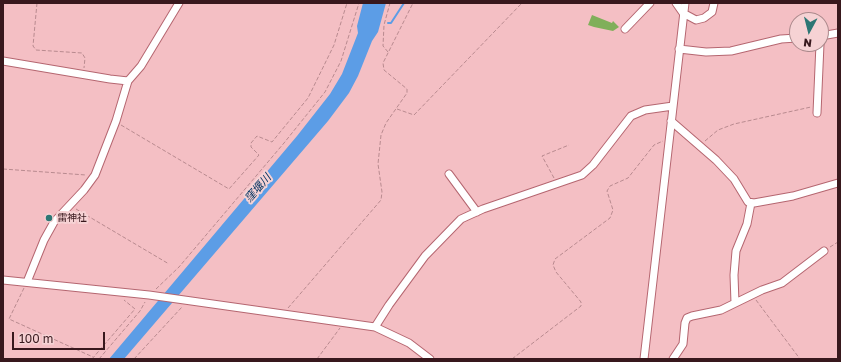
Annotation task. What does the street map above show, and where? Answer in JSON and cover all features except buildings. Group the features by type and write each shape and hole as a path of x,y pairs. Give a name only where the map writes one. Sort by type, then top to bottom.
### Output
{"street":[{"path":"27,282 44,240 54,222 95,175 116,121 128,81 141,66 179,3"},
{"path":"625,29 650,3"},
{"path":"676,3 683,13 696,20 704,18 712,12 714,3"},
{"path":"644,359 671,121 674,106 684,3"},
{"path":"679,49 706,52 731,51 789,38"},
{"path":"817,110 820,52"},
{"path":"3,61 128,81"},
{"path":"375,327 389,305 425,256 461,219 582,175 593,165 630,116 645,110 674,106"},
{"path":"671,121 700,145 734,179 748,202 751,203 792,196 838,183"},
{"path":"449,174 477,212"},
{"path":"735,303 734,275 736,251 746,224 751,203"},
{"path":"673,359 683,344 685,323 687,318 721,310 782,283 824,251"},
{"path":"3,280 116,293 149,295 375,327 409,343 430,359"}],"path":[{"path":"37,3 33,46 36,50 82,53 85,58 83,75"},
{"path":"116,121 229,189 259,154 251,147 251,144 257,136 272,142 308,98 334,45 347,3"},
{"path":"99,359 140,311 149,295 179,267 325,92 341,61 359,3"},
{"path":"388,52 383,43 385,18 390,3"},
{"path":"286,314 290,305 381,200 382,192 378,168 382,136 386,123 404,99 407,89 384,70 383,63 413,3"},
{"path":"396,109 414,115 522,3"},
{"path":"700,145 718,130 734,124 817,110"},
{"path":"512,359 581,306 581,302 556,272 553,265 555,259 610,218 613,210 608,191 610,186 628,178 654,145 669,140"},
{"path":"557,184 542,156 569,145"},
{"path":"3,169 95,175"},
{"path":"70,205 169,264"},
{"path":"824,251 838,242"},
{"path":"27,282 9,319 93,357"},
{"path":"92,359 135,309 116,293"},
{"path":"752,295 800,359"},
{"path":"134,359 166,322 187,301"},
{"path":"317,359 343,323"}],"green space":[{"path":"592,15 612,23 613,21 619,27 613,31 588,25"}],"water":[{"name":"窪堰川","path":"363,3 386,3 378,32 372,41 358,76 349,93 328,121 124,359 109,359 297,136 330,94 342,74 358,33 357,26"}],"waterway":[{"path":"388,23 391,23 404,3"}],"place":[{"name":"雷神社","path":"49,218"}]}
